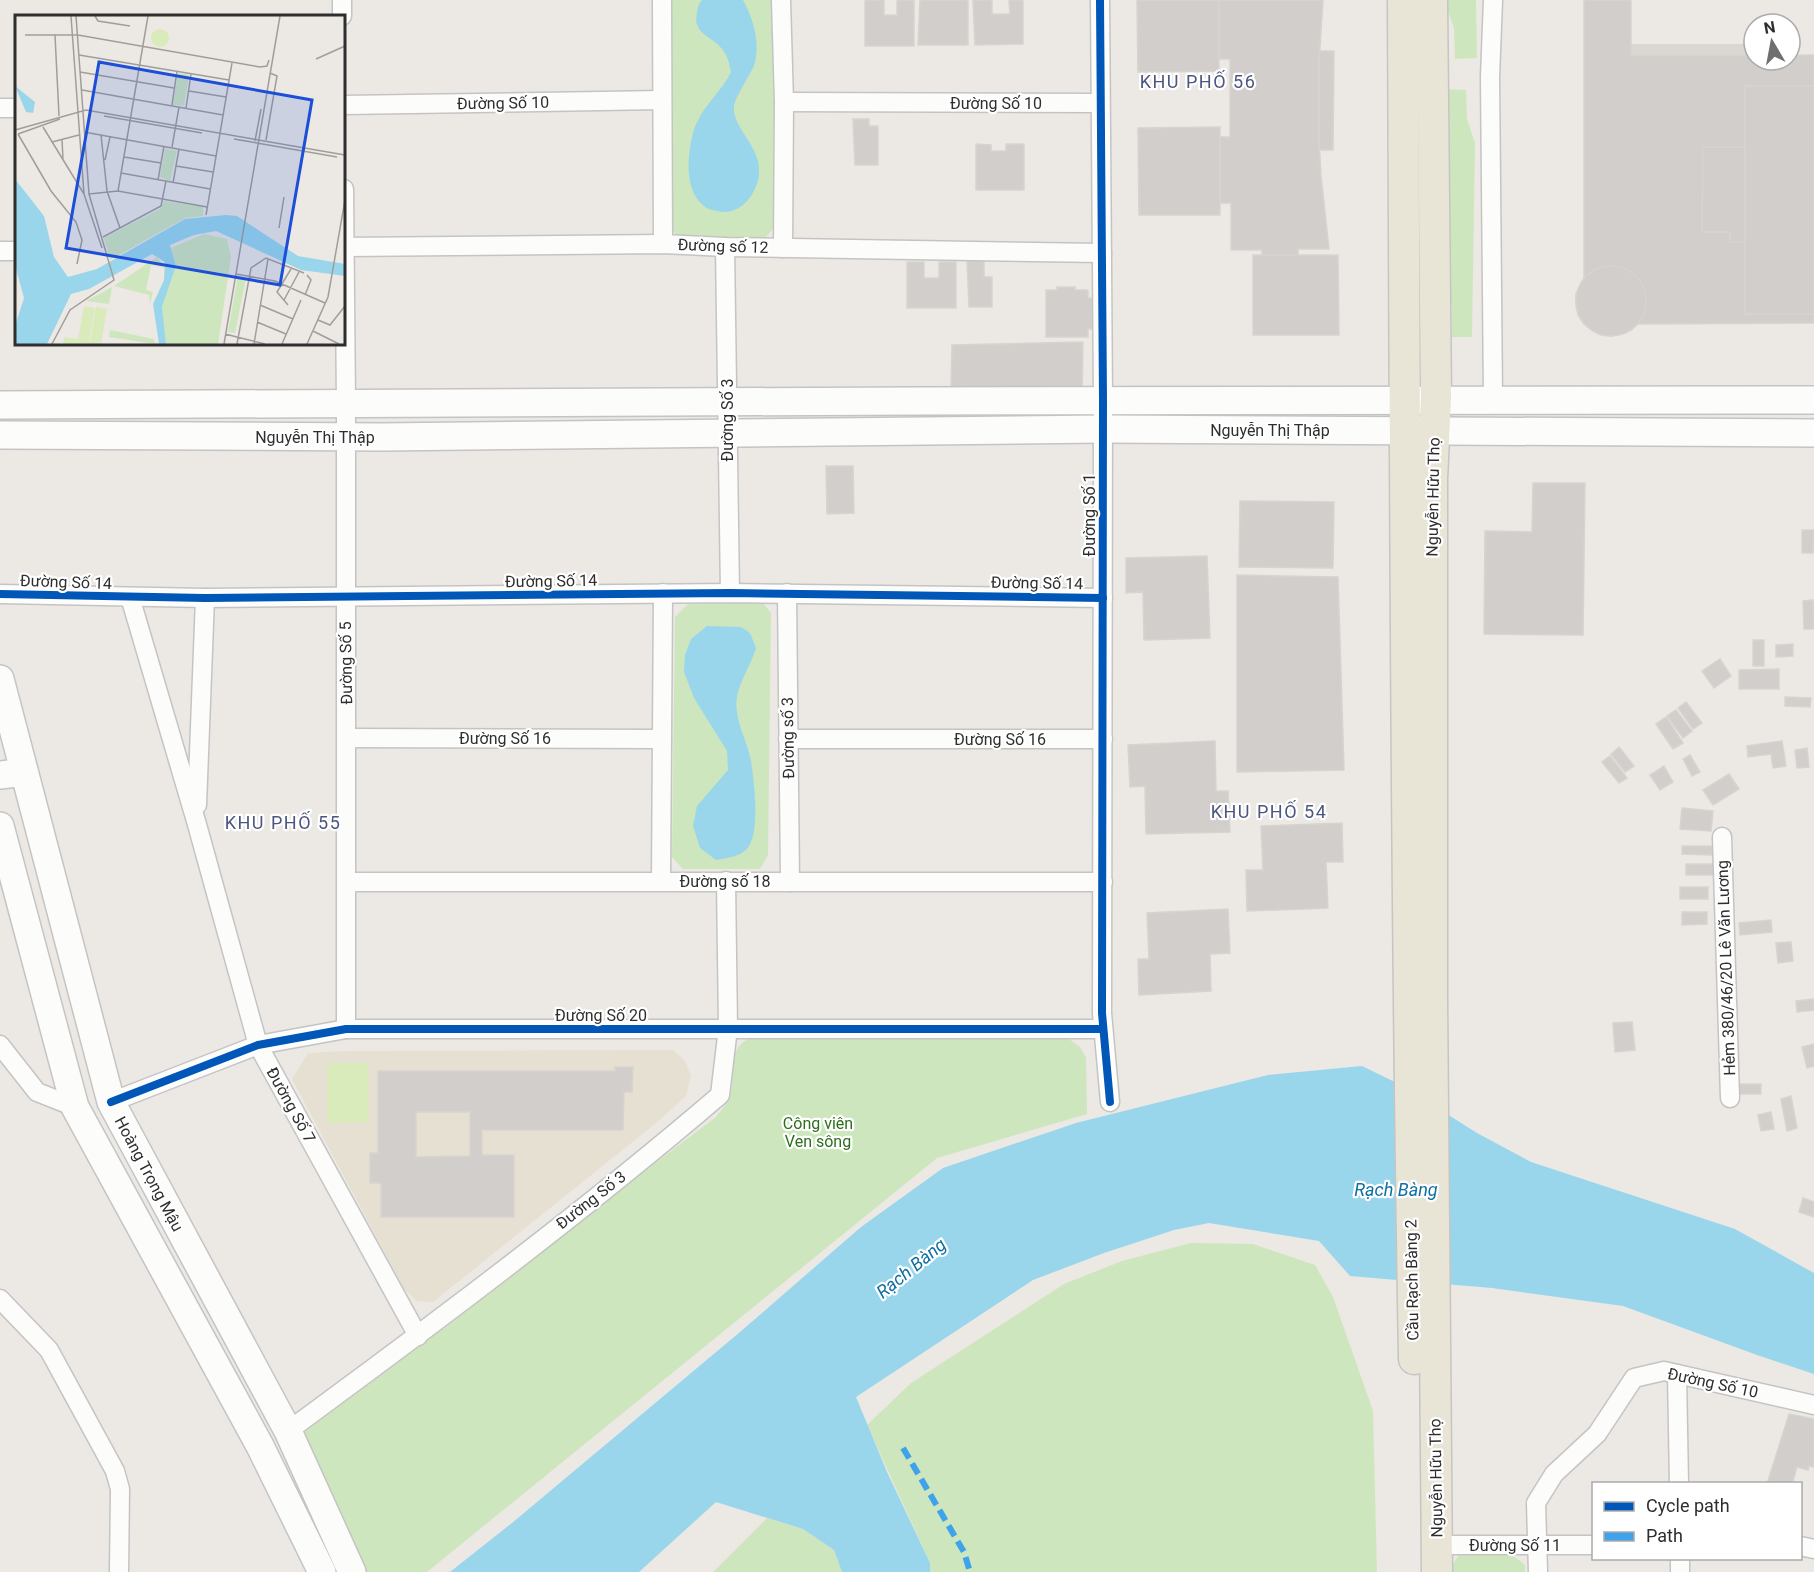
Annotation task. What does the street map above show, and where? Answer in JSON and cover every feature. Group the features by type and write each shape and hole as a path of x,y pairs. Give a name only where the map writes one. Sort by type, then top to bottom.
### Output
{"main road":[{"name":"Nguyễn Hữu Thọ","path":"1403,0 1403,430 1420,995"},
{"name":"Nguyễn Hữu Thọ","path":"1420,995 1432,478 1436,398 1432,0"},
{"name":"Nguyễn Thị Thập","path":"1103,400 1486,398 1814,400"},
{"path":"1479,431 1486,398"},
{"path":"1369,430 1371,399"},
{"path":"727,403 1103,400"},
{"name":"Nguyễn Thị Thập","path":"0,405 727,403"},
{"name":"Nguyễn Thị Thập","path":"0,435 345,437 726,435 1102,429 1814,433"},
{"name":"Hoàng Trọng Mậu","path":"0,679 12,774 111,1102 288,1431 352,1572"},
{"name":"Hoàng Trọng Mậu","path":"0,826 75,1107 260,1446 322,1572"},
{"name":"Cầu Rạch Bàng 2","path":"1420,995 1424,1385"},
{"path":"75,1107 111,1102"},
{"name":"Nguyễn Hữu Thọ","path":"1424,1385 1437,1558"},
{"name":"Nguyễn Hữu Thọ","path":"1417,1572 1424,1385"}],"street":[{"path":"662,0 663,244"},
{"path":"781,0 784,102 783,248"},
{"name":"Đường Số 1","path":"1100,0 1103,400 1103,1029 1110,1102"},
{"path":"1486,398 1493,0"},
{"name":"Đường Số 10","path":"345,105 662,100"},
{"name":"Đường Số 10","path":"784,102 1099,103"},
{"name":"Đường số 12","path":"345,247 663,244 725,248 1102,253"},
{"name":"Đường Số 3","path":"725,248 730,593"},
{"name":"Đường Số 5","path":"345,326 346,1029"},
{"path":"661,881 663,593"},
{"name":"Đường Số 14","path":"0,594 205,598 787,593 1103,598"},
{"name":"Đường số 3","path":"787,593 790,882"},
{"name":"Đường Số 7","path":"130,597 196,821 258,1045 418,1336"},
{"name":"Đường Số 7","path":"196,821 205,598"},
{"name":"Đường Số 16","path":"347,738 662,739"},
{"name":"Đường Số 16","path":"788,739 1103,739"},
{"name":"Hẻm 380/46/20 Lê Văn Lương","path":"1722,837 1730,1098"},
{"name":"Đường Số 3","path":"288,1431 418,1336 663,1144 720,1095 728,1028 726,881"},
{"name":"Đường số 18","path":"347,882 1103,882"},
{"name":"Đường Số 20","path":"111,1102 258,1045 346,1029 1103,1029"},
{"path":"0,1045 37,1092 75,1107"},
{"path":"0,1299 49,1350 115,1471 120,1489 118,1572"},
{"name":"Đường Số 10","path":"1538,1545 1536,1503 1554,1474 1598,1434 1634,1378 1664,1371 1814,1405"},
{"path":"1677,1374 1679,1482"},
{"path":"1538,1545 1538,1572"},
{"name":"Đường Số 11","path":"1437,1558 1538,1545 1592,1545"}],"shaded area":[{"path":"1631,44 1742,44 1742,55 1631,55"},
{"path":"673,1050 685,1061 691,1076 686,1096 655,1124 433,1302 417,1301 404,1289 292,1079 308,1053"}],"green space":[{"path":"669,0 774,0 777,224 766,237 677,238 669,222"},
{"path":"1444,0 1476,0 1477,58 1455,59 1454,28"},
{"path":"1444,89 1466,90 1467,119 1475,144 1472,337 1452,337 1452,305 1441,285"},
{"path":"763,603 771,613 768,855 760,869 683,869 672,857 675,617 688,604"},
{"name":"Công viên Ven sông","path":"752,1038 1069,1039 1080,1047 1086,1057 1087,1114 937,1158 427,1572 366,1572 305,1453 302,1440 308,1426 716,1117 730,1096 735,1053 744,1042"},
{"path":"327,1063 368,1063 368,1122 327,1123"},
{"path":"1191,1243 1253,1244 1315,1265 1333,1297 1373,1411 1377,1572 930,1572 930,1563 867,1425 911,1383 1064,1284 1122,1261"},
{"path":"767,1518 803,1529 834,1550 842,1572 713,1572"},
{"path":"1511,1554 1525,1565 1525,1572 1451,1572 1451,1567 1459,1555"}],"water":[{"path":"702,0 743,0 753,22 756,38 754,64 734,107 737,123 752,146 759,164 758,182 746,203 733,211 717,211 704,206 693,192 689,174 689,155 695,127 731,72 724,52 697,26 698,9"},
{"path":"707,626 741,627 750,633 756,648 737,695 736,704 754,780 754,828 746,850 734,856 716,860 700,848 693,826 697,806 728,770 727,751 694,698 684,672 685,655 691,639"},
{"name":"Rạch Bàng","path":"1362,1066 1401,1085 1477,1133 1531,1162 1735,1229 1814,1273 1814,1374 1623,1306 1492,1288 1350,1276 1319,1241 1209,1223 1174,1230 1033,1280 856,1397 887,1472 930,1563 930,1572 842,1572 834,1550 803,1529 716,1502 639,1572 450,1572 740,1332 861,1227 943,1168 1076,1123 1268,1075"}],"building":[{"path":"865,0 884,0 884,15 897,15 897,0 914,0 914,46 865,46"},
{"path":"920,0 968,0 968,45 918,45"},
{"path":"973,0 992,0 992,14 1010,14 1009,0 1023,0 1023,44 975,45"},
{"path":"1137,0 1219,0 1219,71 1138,72"},
{"path":"1219,0 1323,0 1319,63 1319,139 1329,249 1298,249 1298,255 1262,255 1262,250 1231,250 1231,203 1220,203 1220,137 1230,137 1230,59 1219,59"},
{"path":"1584,0 1631,0 1631,55 1742,55 1742,72 1802,72 1802,55 1814,55 1814,323 1638,324 1631,330 1612,336 1601,335 1584,324 1578,315 1576,294 1584,278"},
{"path":"1319,51 1334,51 1333,150 1319,150"},
{"path":"1745,86 1814,86 1814,314 1745,314"},
{"path":"853,119 869,119 869,126 878,126 878,165 855,165"},
{"path":"1220,127 1220,215 1139,215 1138,128"},
{"path":"976,144 991,145 991,151 1006,151 1006,144 1024,144 1024,190 976,190"},
{"path":"1703,147 1745,147 1745,242 1730,242 1730,232 1702,232"},
{"path":"1253,255 1338,255 1339,335 1253,335"},
{"path":"984,260 984,277 992,277 992,307 969,307 967,261"},
{"path":"907,262 924,262 924,278 939,278 939,262 956,262 956,308 907,308"},
{"path":"1618,266 1631,272 1640,281 1644,287 1646,301 1644,315 1636,326 1625,334 1604,336 1586,326 1578,315 1576,294 1586,276 1597,268"},
{"path":"1057,287 1088,290 1088,298 1094,298 1094,329 1088,329 1088,337 1046,337 1046,290 1057,290"},
{"path":"1083,342 1082,392 951,391 952,345"},
{"path":"826,466 853,466 854,513 827,514"},
{"path":"1533,483 1585,483 1583,635 1484,634 1485,531 1532,532"},
{"path":"1240,501 1334,502 1333,568 1239,567"},
{"path":"1802,530 1814,530 1813,553 1802,553"},
{"path":"1207,556 1210,638 1144,640 1143,592 1126,593 1126,558"},
{"path":"1237,575 1338,577 1344,770 1237,772"},
{"path":"1813,600 1814,629 1804,629 1803,601"},
{"path":"1753,640 1764,640 1764,666 1753,666"},
{"path":"1793,644 1793,656 1776,657 1776,645"},
{"path":"1720,659 1731,676 1714,688 1702,671"},
{"path":"1779,669 1779,689 1739,689 1739,670"},
{"path":"1785,697 1811,698 1810,707 1785,706"},
{"path":"1686,702 1702,723 1693,729 1678,708"},
{"path":"1676,710 1692,731 1683,738 1667,716"},
{"path":"1666,717 1683,743 1673,749 1656,724"},
{"path":"1215,741 1216,791 1228,791 1230,832 1146,834 1145,786 1130,787 1128,745"},
{"path":"1782,741 1786,766 1773,768 1771,754 1748,757 1747,746"},
{"path":"1619,747 1634,766 1625,772 1611,754"},
{"path":"1807,748 1809,767 1797,768 1795,750"},
{"path":"1690,755 1700,772 1692,776 1683,759"},
{"path":"1610,756 1627,778 1619,783 1602,762"},
{"path":"1664,766 1673,782 1660,790 1650,775"},
{"path":"1729,774 1739,789 1713,805 1703,790"},
{"path":"1682,808 1713,811 1711,831 1680,829"},
{"path":"1342,823 1343,862 1326,862 1328,908 1247,911 1246,870 1263,870 1261,826"},
{"path":"1682,846 1712,846 1712,855 1682,854"},
{"path":"1686,864 1714,864 1713,875 1686,875"},
{"path":"1680,887 1708,887 1708,899 1680,899"},
{"path":"1228,909 1230,953 1210,954 1211,991 1139,995 1138,959 1149,959 1147,913"},
{"path":"1682,912 1707,912 1707,924 1682,925"},
{"path":"1771,920 1772,932 1740,935 1739,923"},
{"path":"1791,942 1793,961 1778,963 1776,943"},
{"path":"1814,999 1814,1010 1797,1012 1796,1001"},
{"path":"1632,1022 1635,1050 1615,1052 1613,1023"},
{"path":"1814,1044 1814,1066 1807,1068 1802,1047"},
{"path":"615,1067 633,1067 632,1092 624,1092 623,1130 482,1130 482,1155 514,1155 514,1217 381,1217 381,1183 370,1183 370,1153 378,1153 378,1071 615,1071","holes":["416,1112 470,1112 470,1156 416,1157"]},
{"path":"1735,1084 1761,1084 1761,1094 1735,1094"},
{"path":"1791,1096 1797,1128 1787,1131 1781,1099"},
{"path":"1771,1112 1774,1129 1761,1131 1758,1115"},
{"path":"1803,1198 1814,1202 1814,1217 1799,1212"},
{"path":"1789,1414 1814,1419 1814,1467 1809,1466 1808,1470 1797,1467 1793,1482 1768,1482"}],"marked path":[{"path":"903,1448 964,1552 970,1572"}],"cycle path":[{"path":"1100,0 1103,400 1102,1013 1110,1102"},
{"path":"0,594 205,598 730,593 1103,598"},
{"path":"111,1102 258,1045 346,1029 1103,1029"}],"district":[{"name":"KHU PHỐ 56","path":"1198,81"},
{"name":"KHU PHỐ 54","path":"1269,811"},
{"name":"KHU PHỐ 55","path":"283,822"}]}
